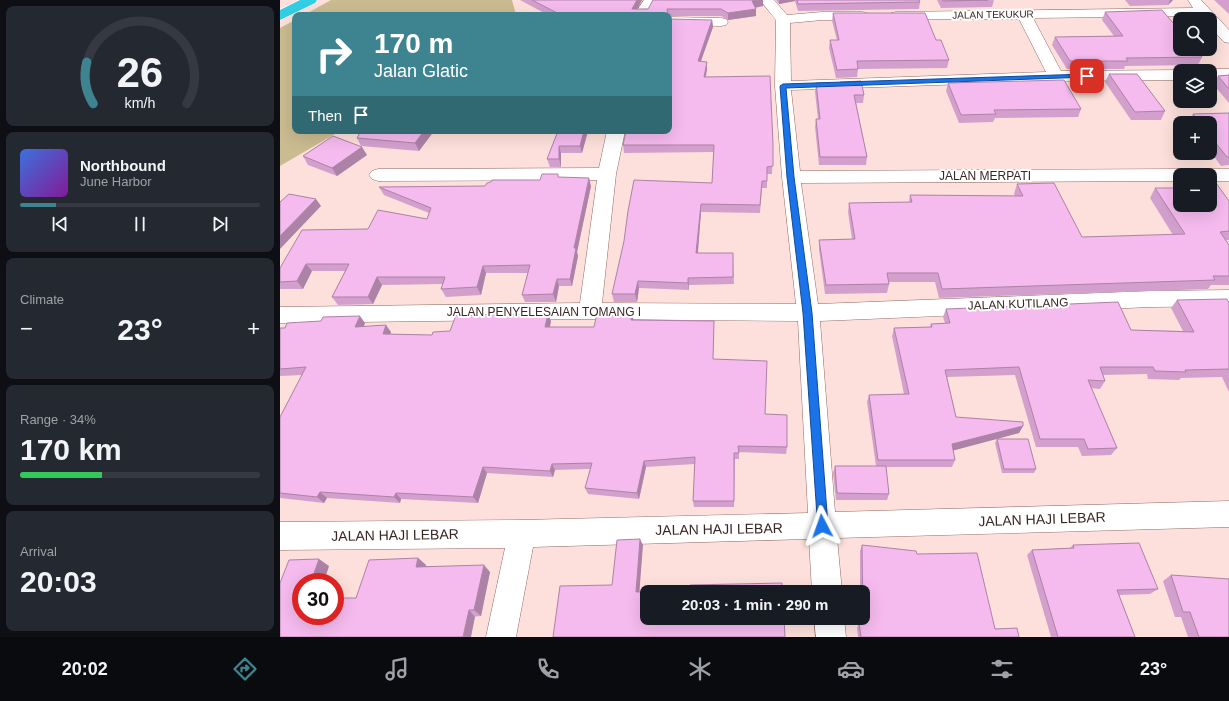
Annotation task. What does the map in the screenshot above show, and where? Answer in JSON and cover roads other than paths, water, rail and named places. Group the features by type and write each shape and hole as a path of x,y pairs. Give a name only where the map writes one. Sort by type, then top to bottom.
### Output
{"highway":[{"path":"280,16 310,0"}],"street":[{"path":"643,12 651,0"},
{"path":"767,0 783,20 783,86 791,177 808,313 826,585"},
{"path":"920,0 925,15"},
{"path":"1053,0 1061,13"},
{"path":"1193,0 1204,12"},
{"name":"JALAN TEKUKUR","path":"783,20 822,16 1173,12"},
{"path":"1024,14 1056,76"},
{"path":"672,21 721,22"},
{"path":"1217,26 1229,39"},
{"path":"783,86 1056,76 1173,74"},
{"path":"1217,74 1229,74"},
{"path":"590,311 607,174 615,134"},
{"path":"378,175 607,174"},
{"name":"JALAN MERPATI","path":"791,177 1173,175"},
{"path":"1217,175 1229,175"},
{"name":"JALAN KUTILANG","path":"808,313 1151,299 1229,298"},
{"name":"JALAN PENYELESAIAN TOMANG I","path":"280,315 590,311 808,313"},
{"name":"JALAN HAJI LEBAR","path":"280,536 522,534 1229,514"},
{"path":"501,637 522,534"},
{"path":"830,625 831,637"}]}
